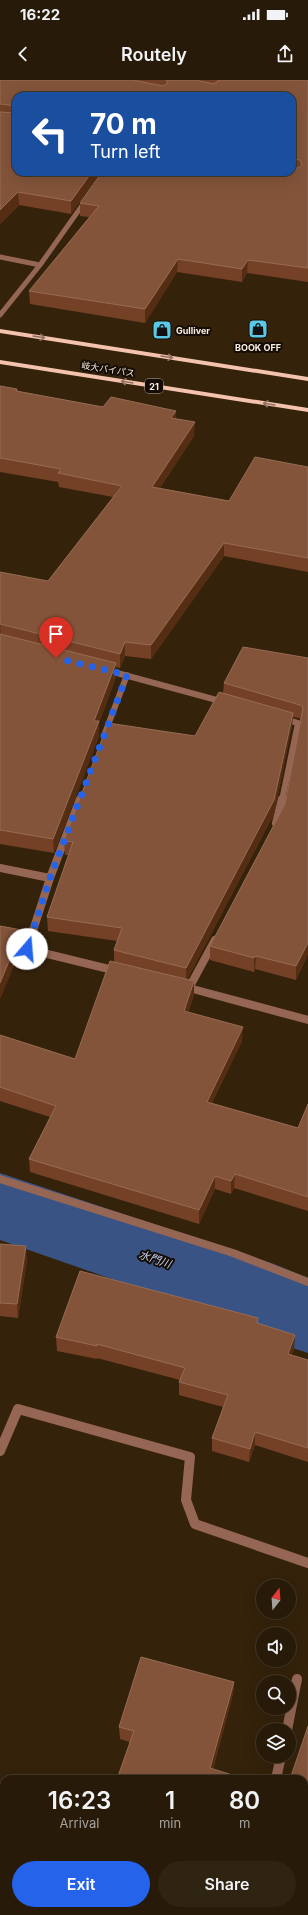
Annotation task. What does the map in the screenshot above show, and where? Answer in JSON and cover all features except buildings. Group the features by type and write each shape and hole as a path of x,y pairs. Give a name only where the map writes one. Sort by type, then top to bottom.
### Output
{"highway":[{"path":"0,330 308,379"},
{"name":"岐大バイパス","path":"0,362 308,410"}],"street":[{"path":"0,315 40,265 89,197"},
{"path":"0,257 40,265"},
{"path":"97,668 231,704"},
{"path":"102,740 127,675"},
{"path":"273,830 280,816 298,723 276,717"},
{"path":"86,784 50,878 27,949 128,973"},
{"path":"0,868 50,878"},
{"path":"219,933 186,987 308,1020"},
{"path":"0,1179 233,1252 308,1282"},
{"path":"0,1451 18,1409 190,1457 186,1500 195,1524 308,1562"},
{"path":"288,1723 297,1679"},
{"path":"277,1775 279,1763"}],"waterway":[{"name":"水門川","path":"0,1206 243,1289 308,1317"}],"place":[{"name":"BOOK OFF","path":"258,329"},
{"name":"Gulliver","path":"162,330"}],"route":[{"path":"27,949 50,878 127,675 56,658"}]}
